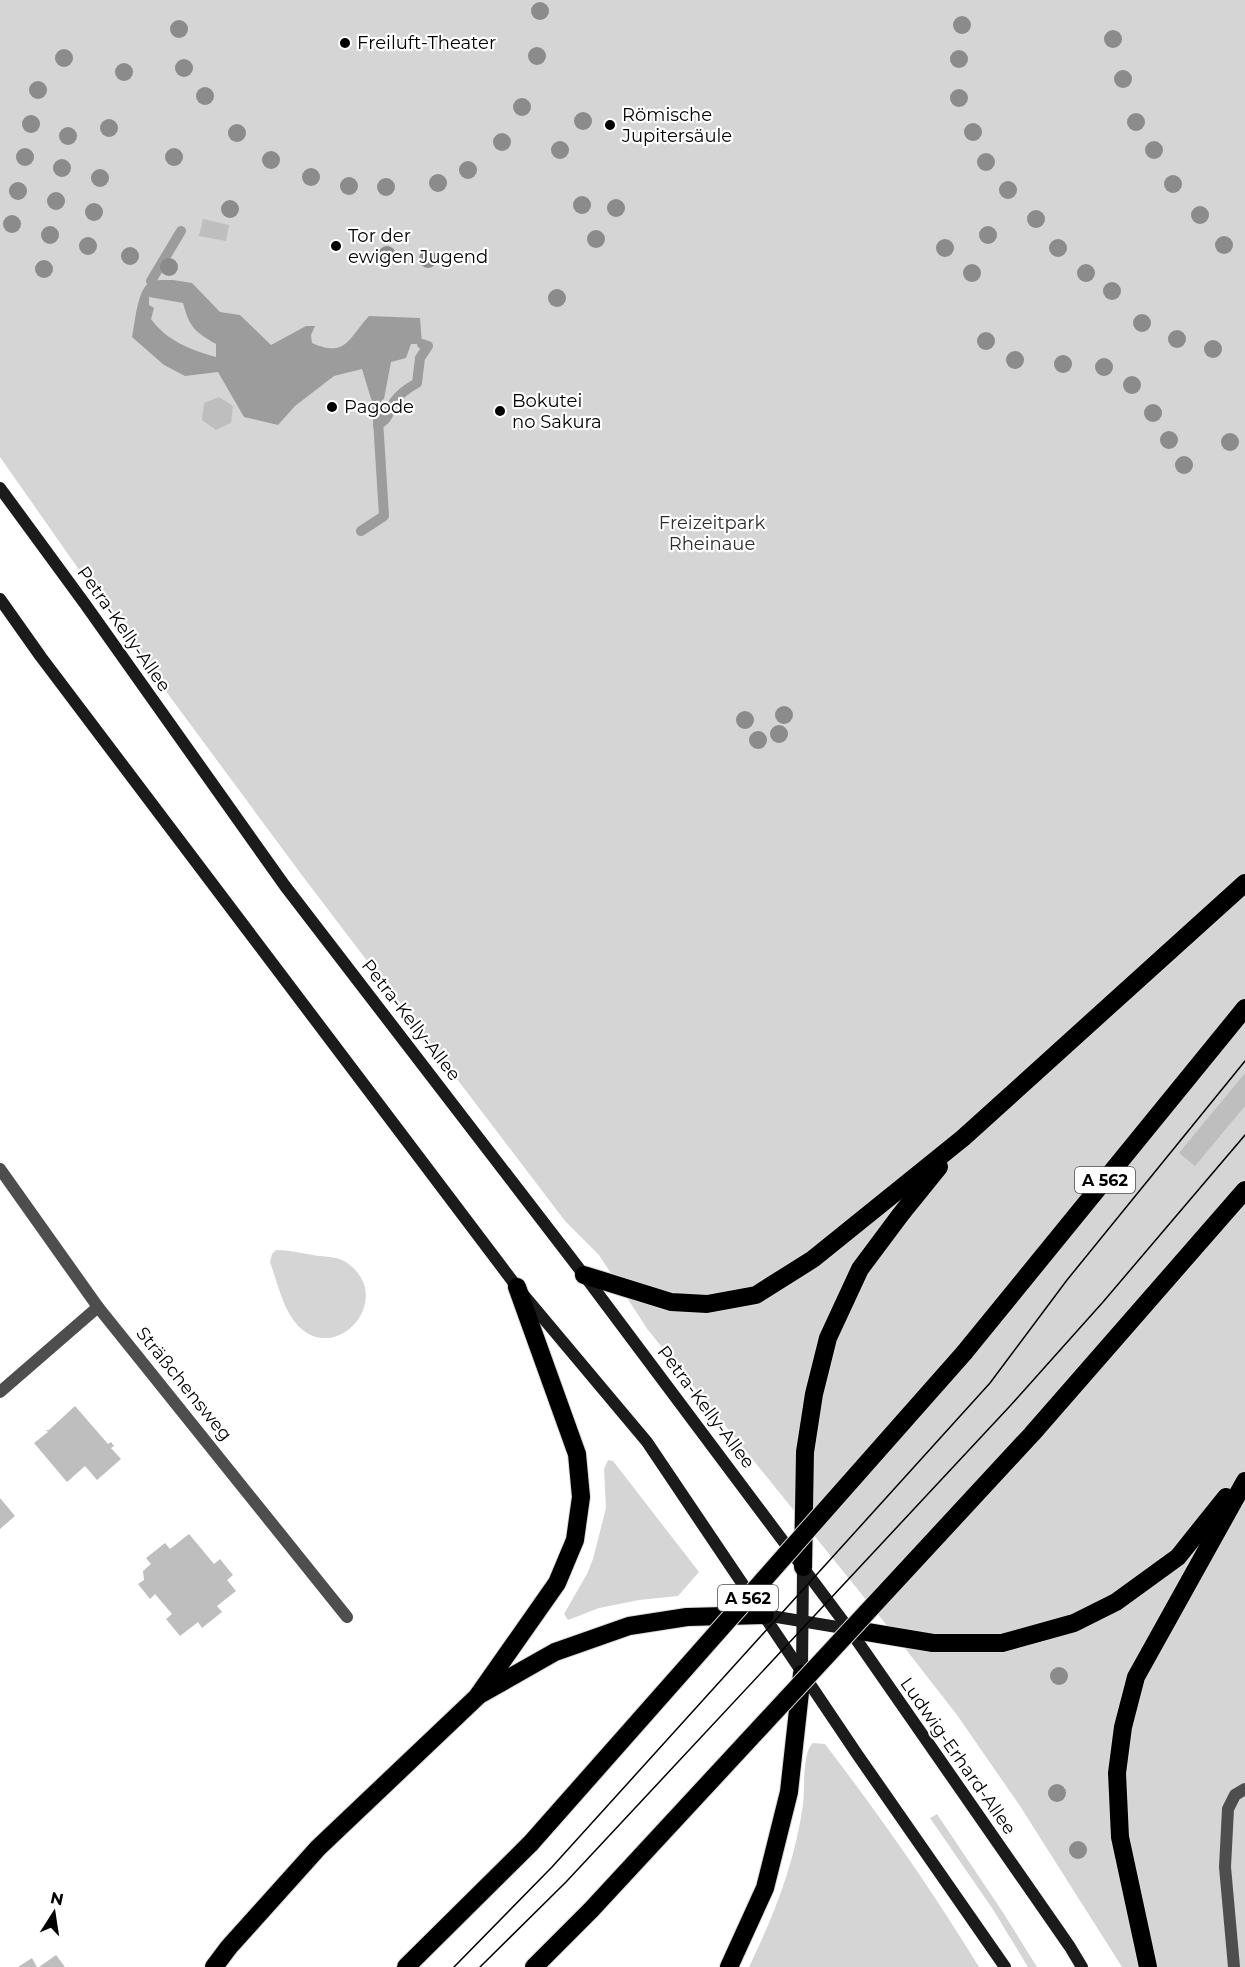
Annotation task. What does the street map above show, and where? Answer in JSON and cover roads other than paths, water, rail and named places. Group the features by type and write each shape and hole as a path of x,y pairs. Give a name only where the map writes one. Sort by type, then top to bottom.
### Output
{"highway":[{"path":"584,1275 671,1302 707,1304 756,1295 813,1259 963,1138 1245,883"},
{"name":"A 562","path":"406,1967 531,1843 964,1353 1245,1008"},
{"path":"803,1567 805,1452 814,1394 828,1338 860,1269 963,1138"},
{"path":"534,1967 591,1910 1032,1434 1245,1190"},
{"path":"214,1967 229,1947 318,1848 477,1697 557,1583 575,1540 582,1497 577,1454 517,1287"},
{"path":"849,1629 933,1643 1002,1643 1074,1623 1116,1602 1178,1557 1245,1473"},
{"path":"1148,1967 1120,1837 1117,1773 1123,1726 1136,1677 1245,1481"},
{"path":"477,1697 555,1652 630,1626 687,1617 765,1615"},
{"path":"729,1967 765,1888 789,1792 802,1671"}],"main road":[{"name":"Petra-Kelly-Allee","path":"0,488 86,604 285,886 584,1275 803,1567"},
{"path":"0,599 48,666 517,1287 647,1442 857,1754 1005,1967"},
{"path":"802,1671 803,1567"},
{"name":"Ludwig-Erhard-Allee","path":"803,1567 849,1629 1082,1967"},
{"path":"765,1615 849,1629"}],"street":[{"name":"Sträßchensweg","path":"0,1169 98,1307 348,1617"},
{"path":"0,1392 98,1307"},
{"path":"1234,1967 1225,1868 1228,1809 1235,1795 1245,1789"}],"waterway":[{"path":"151,281 181,231"},
{"path":"378,425 387,416 399,396 417,383 420,358 428,346 422,344"},
{"path":"361,531 384,516 377,404"}],"tram line":[{"path":"454,1967 552,1867 990,1383 1067,1280 1245,1061"},
{"path":"480,1967 566,1882 1010,1406 1103,1302 1245,1135"}],"place":[{"name":"Freiluft-Theater","path":"345,43"},
{"name":"Römische Jupitersäule","path":"610,125"},
{"name":"Tor der ewigen Jugend","path":"336,246"},
{"name":"Pagode","path":"332,407"},
{"name":"Bokutei no Sakura","path":"500,411"}],"park label":[{"name":"Freizeitpark Rheinaue","path":"712,533"}]}
